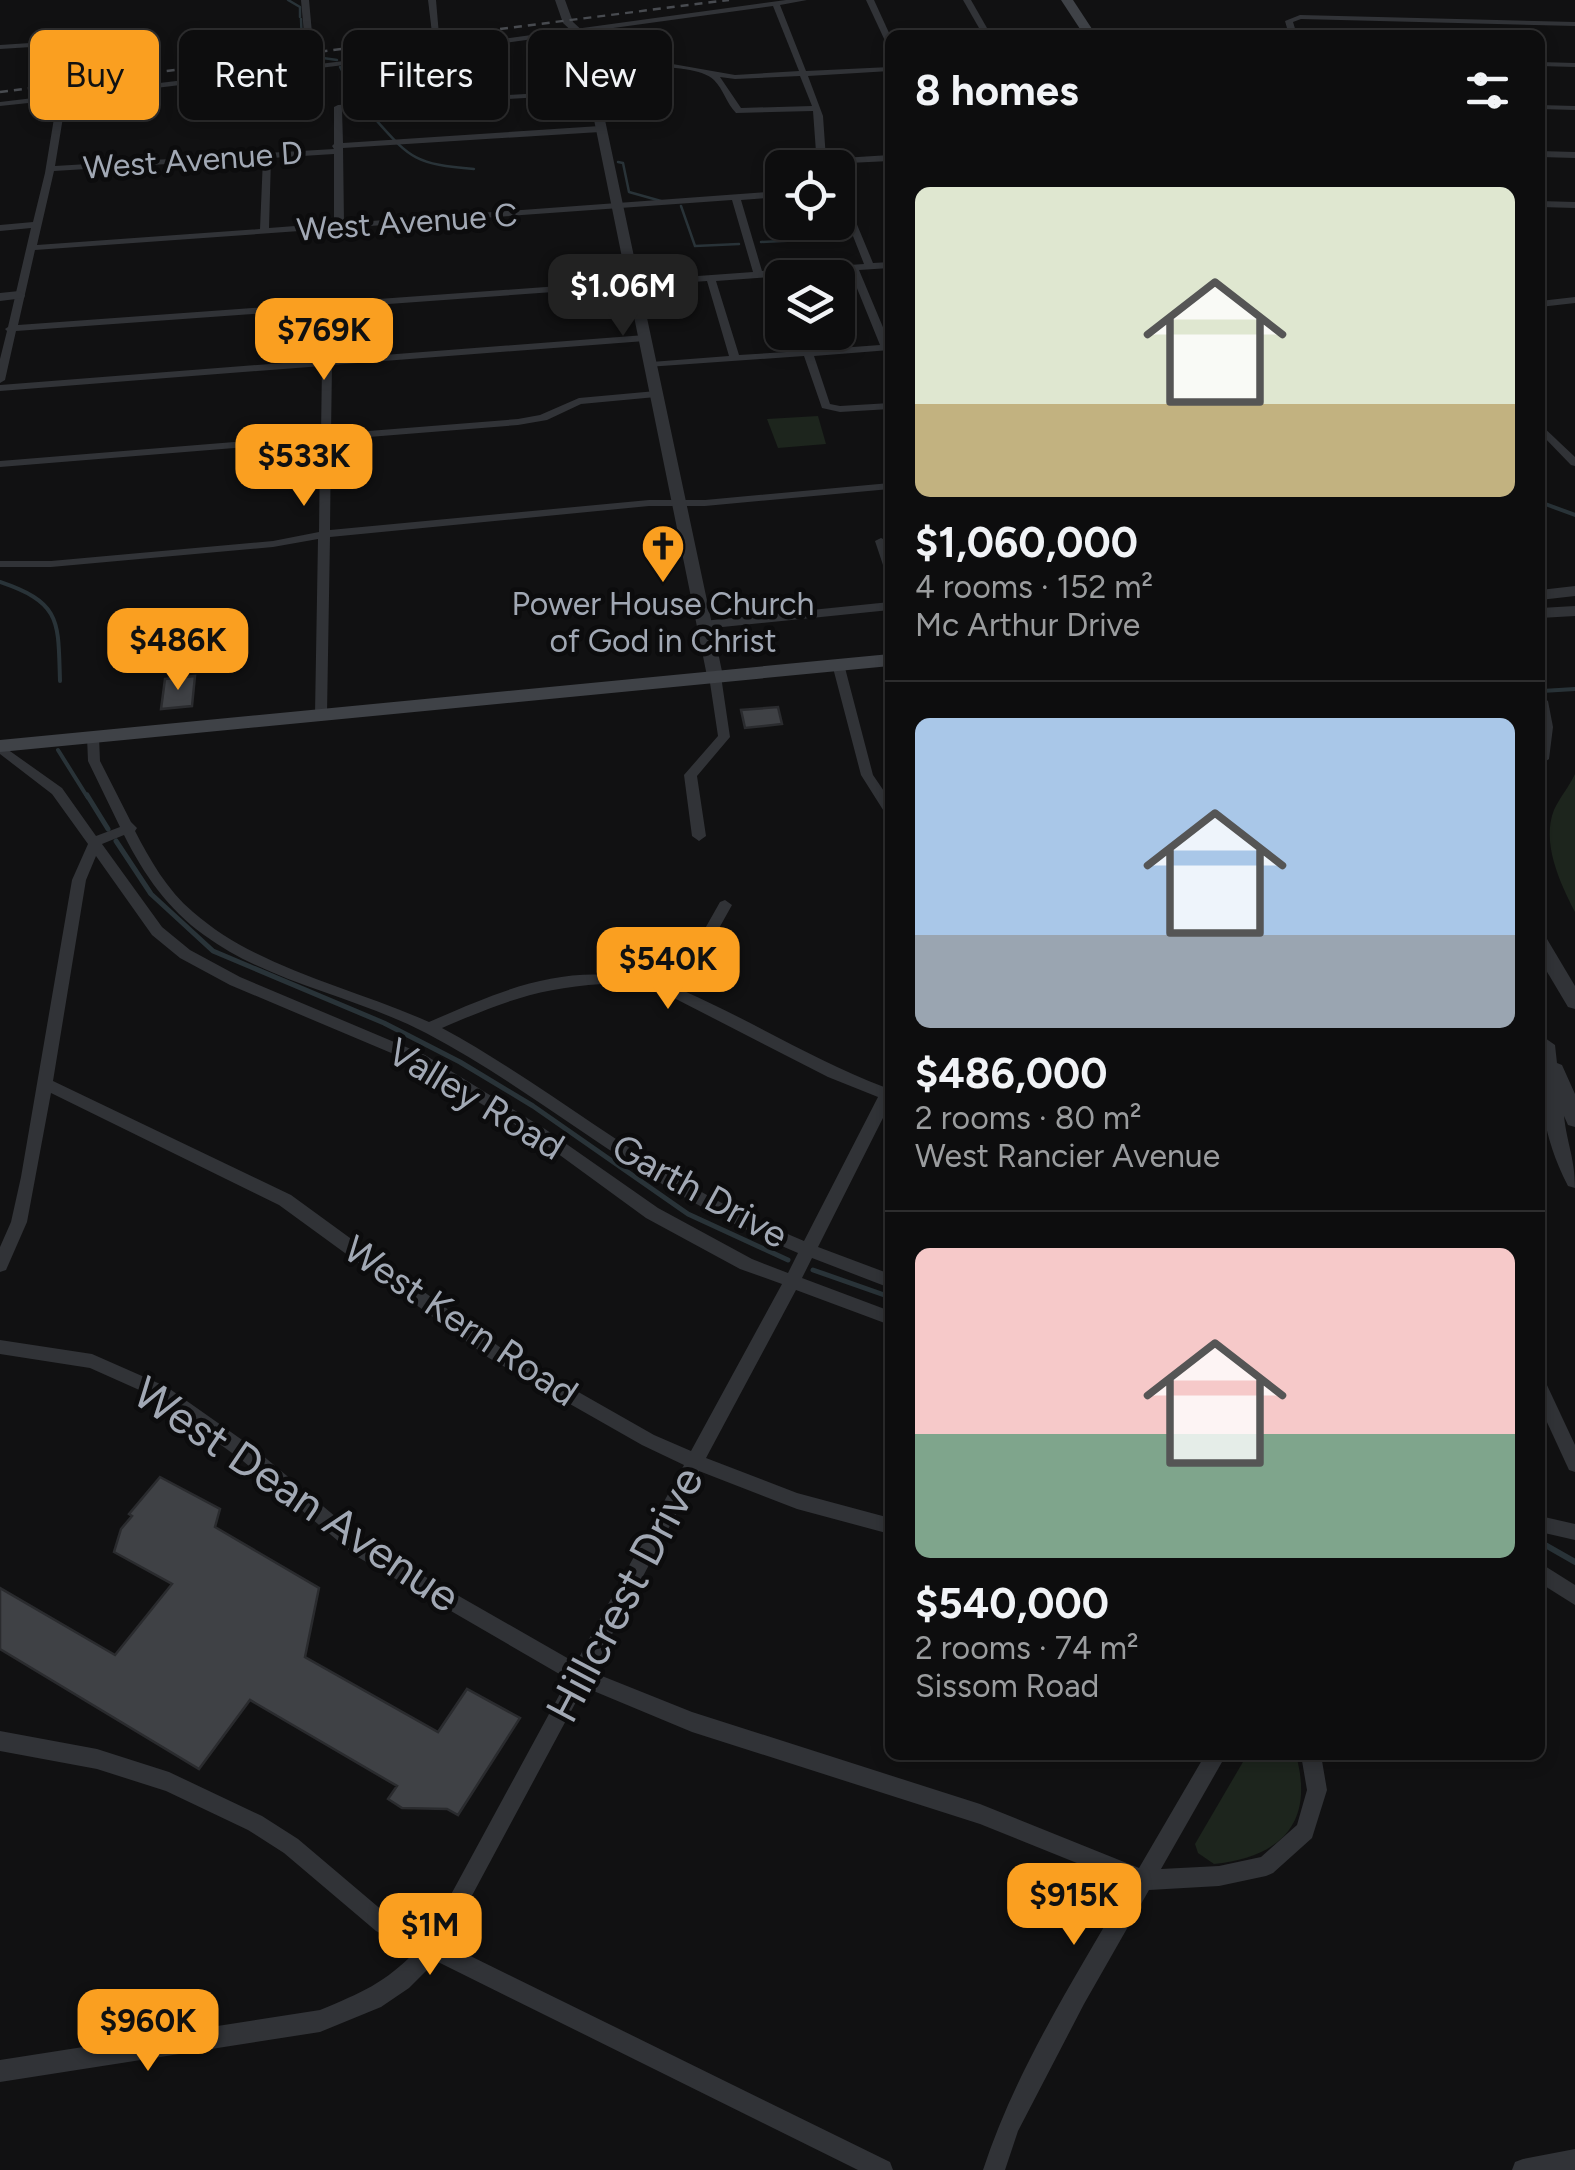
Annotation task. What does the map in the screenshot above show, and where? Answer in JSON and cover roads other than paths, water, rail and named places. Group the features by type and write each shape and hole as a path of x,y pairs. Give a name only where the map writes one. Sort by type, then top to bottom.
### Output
{"main road":[{"path":"1067,0 1087,30"},
{"path":"0,747 885,660"}],"street":[{"path":"305,0 307,30"},
{"path":"432,0 436,30"},
{"path":"560,0 563,14 576,30"},
{"path":"592,30 803,0"},
{"path":"870,0 885,32"},
{"path":"967,0 984,30"},
{"path":"776,4 817,108 819,150"},
{"path":"1292,30 1289,21 1300,17 1575,24"},
{"path":"1492,22 1496,30"},
{"path":"159,85 528,38"},
{"path":"0,47 30,45"},
{"path":"1545,64 1575,65"},
{"path":"672,66 735,77 885,69"},
{"path":"711,74 723,81 733,107 739,111 817,108"},
{"path":"338,227 338,107 528,96"},
{"path":"0,104 30,101"},
{"path":"1545,107 1575,108"},
{"path":"1,375 58,120"},
{"path":"598,120 652,365 724,737 690,774 699,836"},
{"name":"West Avenue D","path":"50,169 600,129"},
{"path":"1545,154 1575,155"},
{"path":"264,232 267,156"},
{"path":"855,162 885,159"},
{"name":"West Avenue C","path":"31,248 765,196"},
{"path":"736,200 758,274"},
{"path":"1545,204 1575,205"},
{"path":"0,228 36,225"},
{"path":"855,231 869,266"},
{"path":"855,268 885,265"},
{"path":"855,273 885,340"},
{"path":"10,329 765,274"},
{"path":"710,277 735,359"},
{"path":"0,297 19,295"},
{"path":"1545,303 1575,300"},
{"path":"322,714 328,306"},
{"path":"0,388 645,338"},
{"path":"652,365 885,347"},
{"path":"807,350 822,400 832,409 885,406"},
{"path":"0,464 534,420 579,401 656,394"},
{"path":"1545,431 1575,463"},
{"path":"0,564 51,564 274,544 324,534 885,486"},
{"path":"881,541 885,553"},
{"path":"1545,595 1575,592"},
{"path":"703,625 885,607"},
{"path":"1545,613 1575,610"},
{"path":"838,664 866,775 885,803"},
{"name":"Garth Drive","path":"93,737 94,760 161,889 209,933 254,958 364,998 430,1028 674,1184 761,1232 885,1279"},
{"path":"0,747 57,791 94,842"},
{"path":"0,1265 19,1222 79,880 94,842 130,828"},
{"name":"Valley Road","path":"94,842 157,931 185,954 235,981 420,1059 540,1133 652,1213 791,1284 885,1316"},
{"path":"677,991 725,904"},
{"path":"1545,952 1575,1002"},
{"path":"430,1028 510,994 584,980 614,979 677,991 831,1072 885,1092"},
{"path":"1545,1044 1575,1089"},
{"path":"1545,1045 1575,1100"},
{"path":"1545,1046 1575,1119"},
{"path":"1545,1049 1575,1148"},
{"path":"1545,1060 1556,1137 1575,1180"},
{"name":"West Kern Road","path":"45,1084 285,1200 495,1353 692,1462 798,1501 885,1525"},
{"name":"Hillcrest Drive","path":"0,2071 320,2021 373,1998 402,1980 432,1950 582,1677 885,1101"},
{"name":"West Dean Avenue","path":"0,1347 92,1361 161,1392 249,1455 362,1550 582,1677 692,1722 980,1814 1144,1880"},
{"path":"1545,1399 1575,1464"},
{"path":"1545,1525 1575,1532"},
{"path":"1545,1575 1575,1596"},
{"path":"0,1741 97,1759 170,1782 255,1823 291,1846 374,1918 882,2170"},
{"path":"994,2170 1017,2110 1076,1996 1213,1760"},
{"path":"1144,1880 1220,1876 1266,1866 1305,1832 1317,1790 1312,1760"},
{"path":"1524,2170 1575,2160"}],"waterway":[{"path":"288,0 300,7 300,17"},
{"path":"301,19 301,30"},
{"path":"323,58 337,60"},
{"path":"340,67 343,73"},
{"path":"376,120 412,155 436,164 474,169"},
{"path":"618,162 623,163 629,192 661,201"},
{"path":"681,206 695,246 739,244"},
{"path":"761,242 803,240"},
{"path":"1545,504 1575,515"},
{"path":"0,582 46,607 56,629 60,681"},
{"path":"1545,691 1575,689"},
{"path":"58,750 88,798"},
{"path":"87,795 108,829"},
{"path":"116,841 151,894 213,951 384,1023 460,1062 533,1106 688,1214 788,1260"},
{"path":"813,1270 885,1295"},
{"path":"1545,1545 1575,1562"}],"railway":[{"path":"0,92 729,0"}],"place":[{"name":"Power House Church of God in Christ","path":"663,584"}]}
